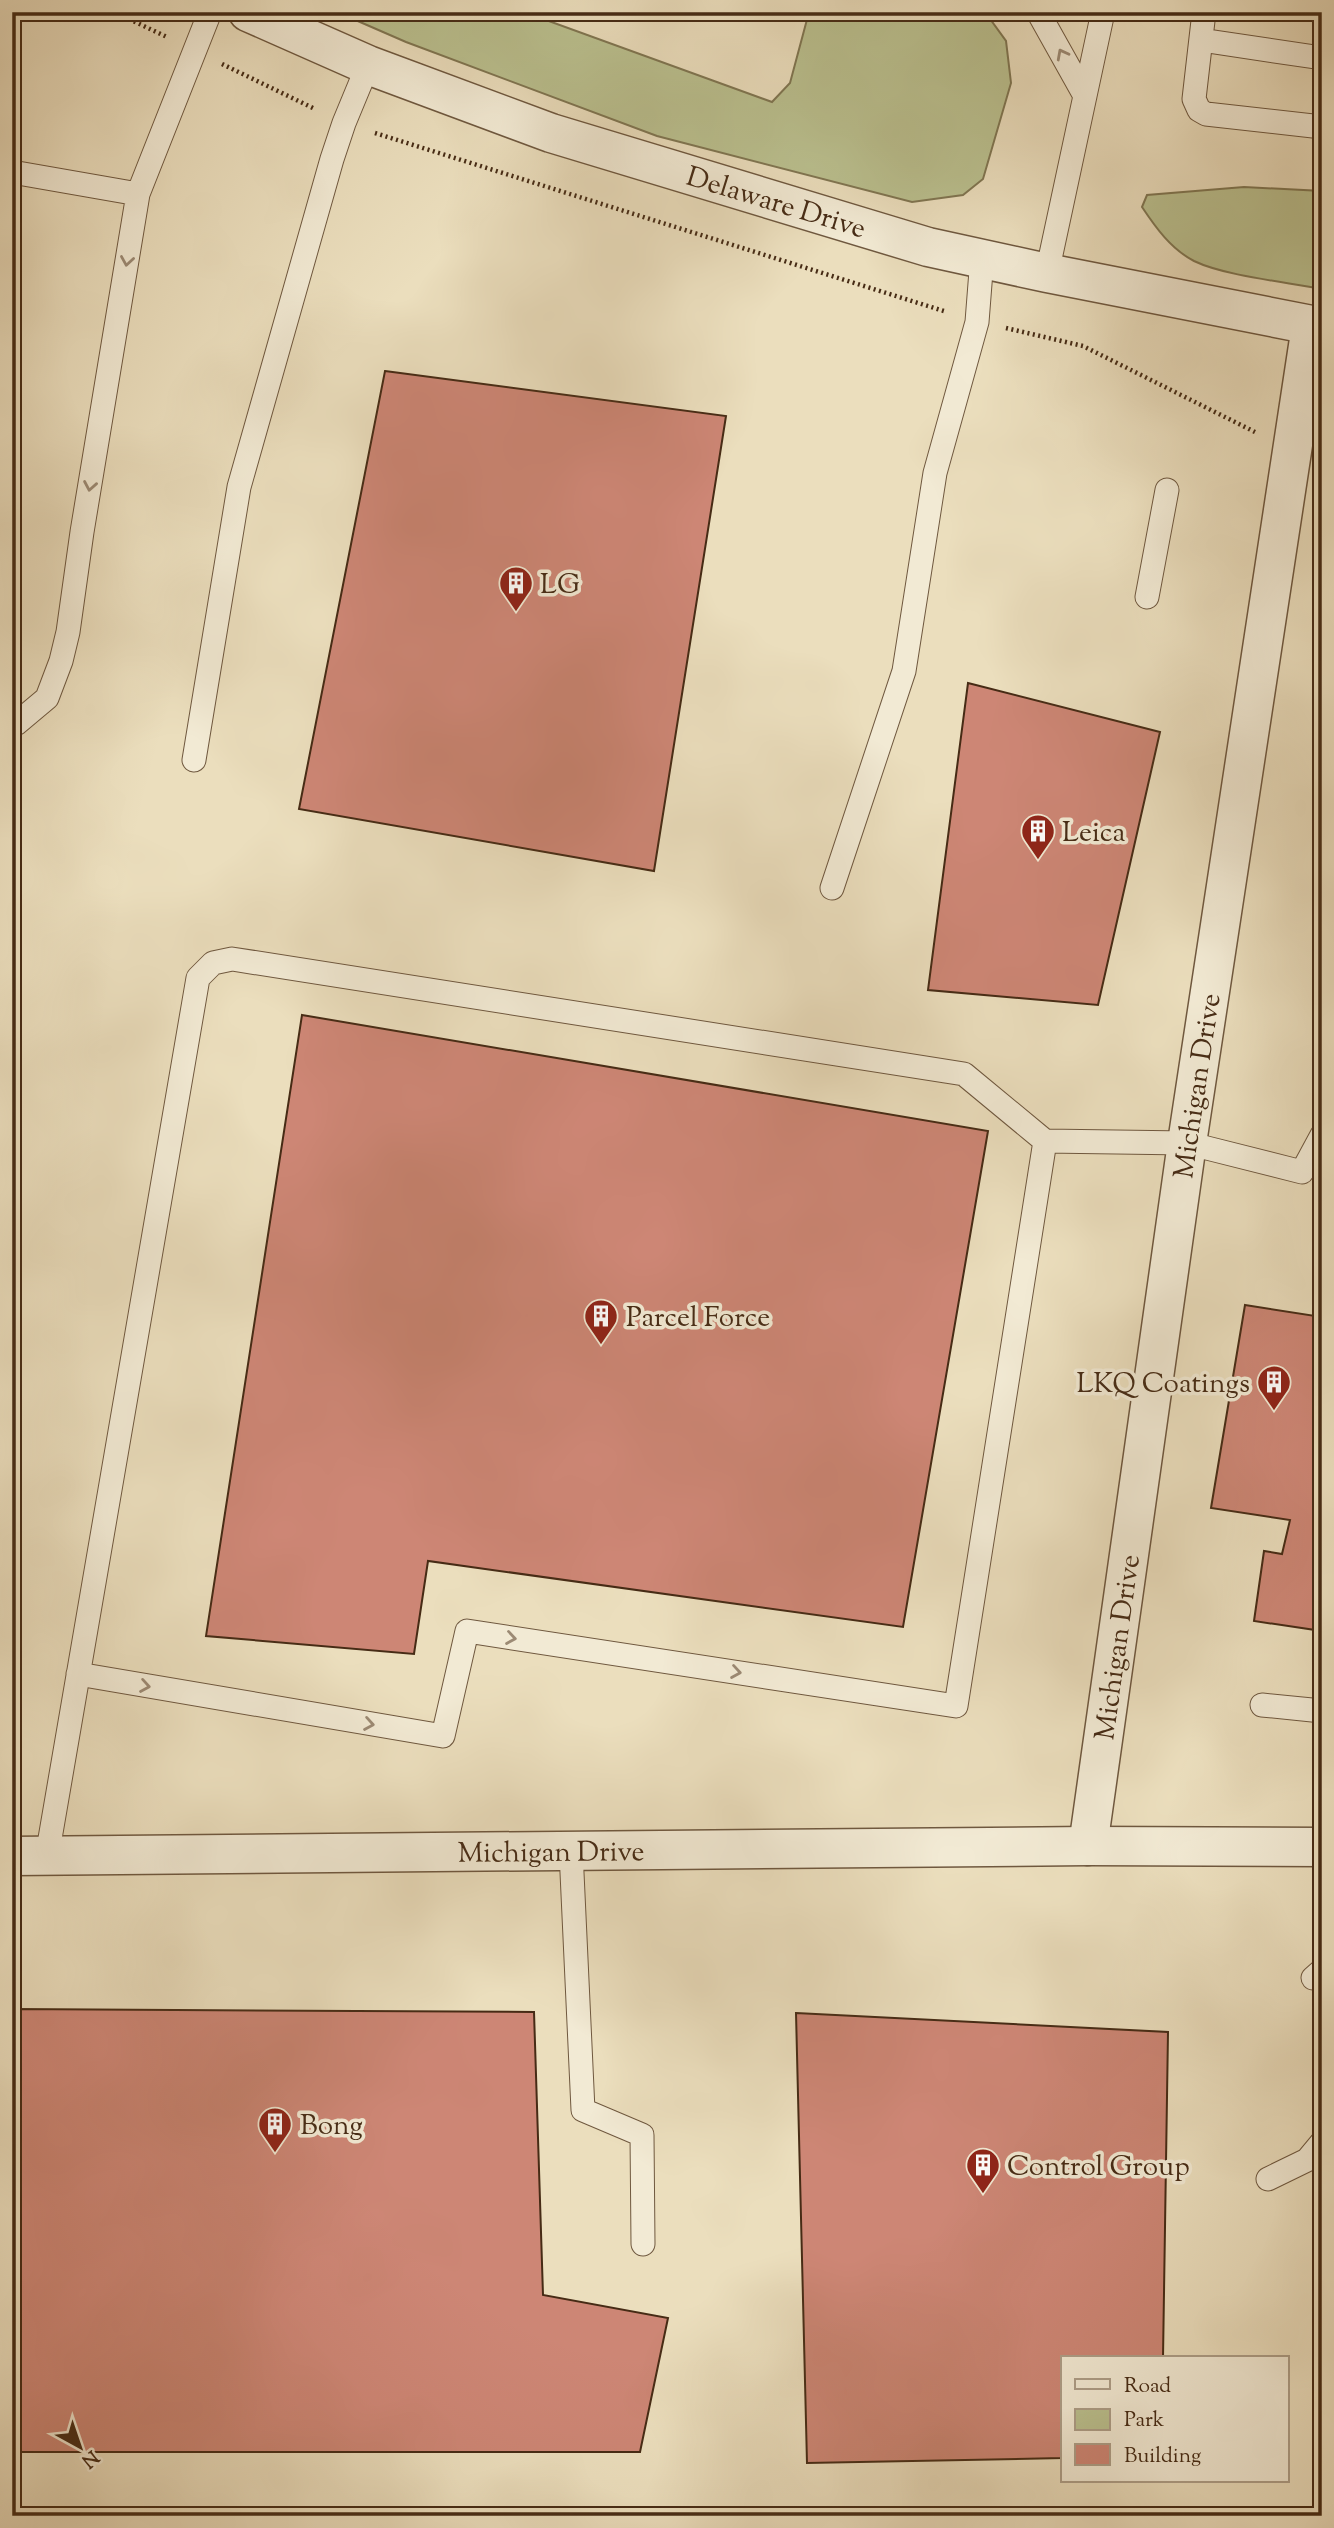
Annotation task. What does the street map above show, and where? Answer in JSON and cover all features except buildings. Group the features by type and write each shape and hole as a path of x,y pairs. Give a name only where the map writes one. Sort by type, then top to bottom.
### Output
{"street":[{"name":"Delaware Drive","path":"248,12 368,65 551,133 928,247 1047,274 1316,327"},
{"name":"Michigan Drive","path":"1088,1846 1186,1143 1293,451 1316,327"},
{"name":"Michigan Drive","path":"29,1856 1088,1846 1322,1847"}],"lane":[{"path":"12,724 16,724 47,698 64,651 138,194 210,12"},
{"path":"1038,12 1085,96"},
{"path":"1047,274 1103,12"},
{"path":"1204,12 1194,99 1199,110 1206,114 1322,127"},
{"path":"1201,40 1322,58"},
{"path":"194,760 239,487 344,123 368,65"},
{"path":"12,172 138,194"},
{"path":"832,888 904,671 935,473 977,321 982,258"},
{"path":"1147,597 1167,490"},
{"path":"29,1856 78,1674 198,978 213,963 232,959 964,1074 1045,1141 1186,1143 1303,1172 1322,1135"},
{"path":"78,1674 443,1736 467,1631 956,1706 1045,1141"},
{"path":"1262,1705 1322,1711"},
{"path":"571,1851 583,2110 642,2135 643,2244"},
{"path":"1268,2179 1307,2160 1322,2141"}],"path":[{"path":"114,12 344,123 977,321 1083,346 1293,451"}],"green space":[{"path":"337,12 524,12 772,102 790,83 809,12 985,12 1006,41 1011,83 983,179 963,195 912,202 657,136 406,42"},
{"path":"1244,187 1322,191 1322,289 1239,275 1194,261 1171,244 1142,207 1147,195"}],"place":[{"name":"LG","path":"516,613"},
{"name":"Leica","path":"1038,861"},
{"name":"Parcel Force","path":"601,1346"},
{"name":"LKQ Coatings","path":"1274,1412"},
{"name":"Bong","path":"275,2154"},
{"name":"Control Group","path":"983,2195"}]}
